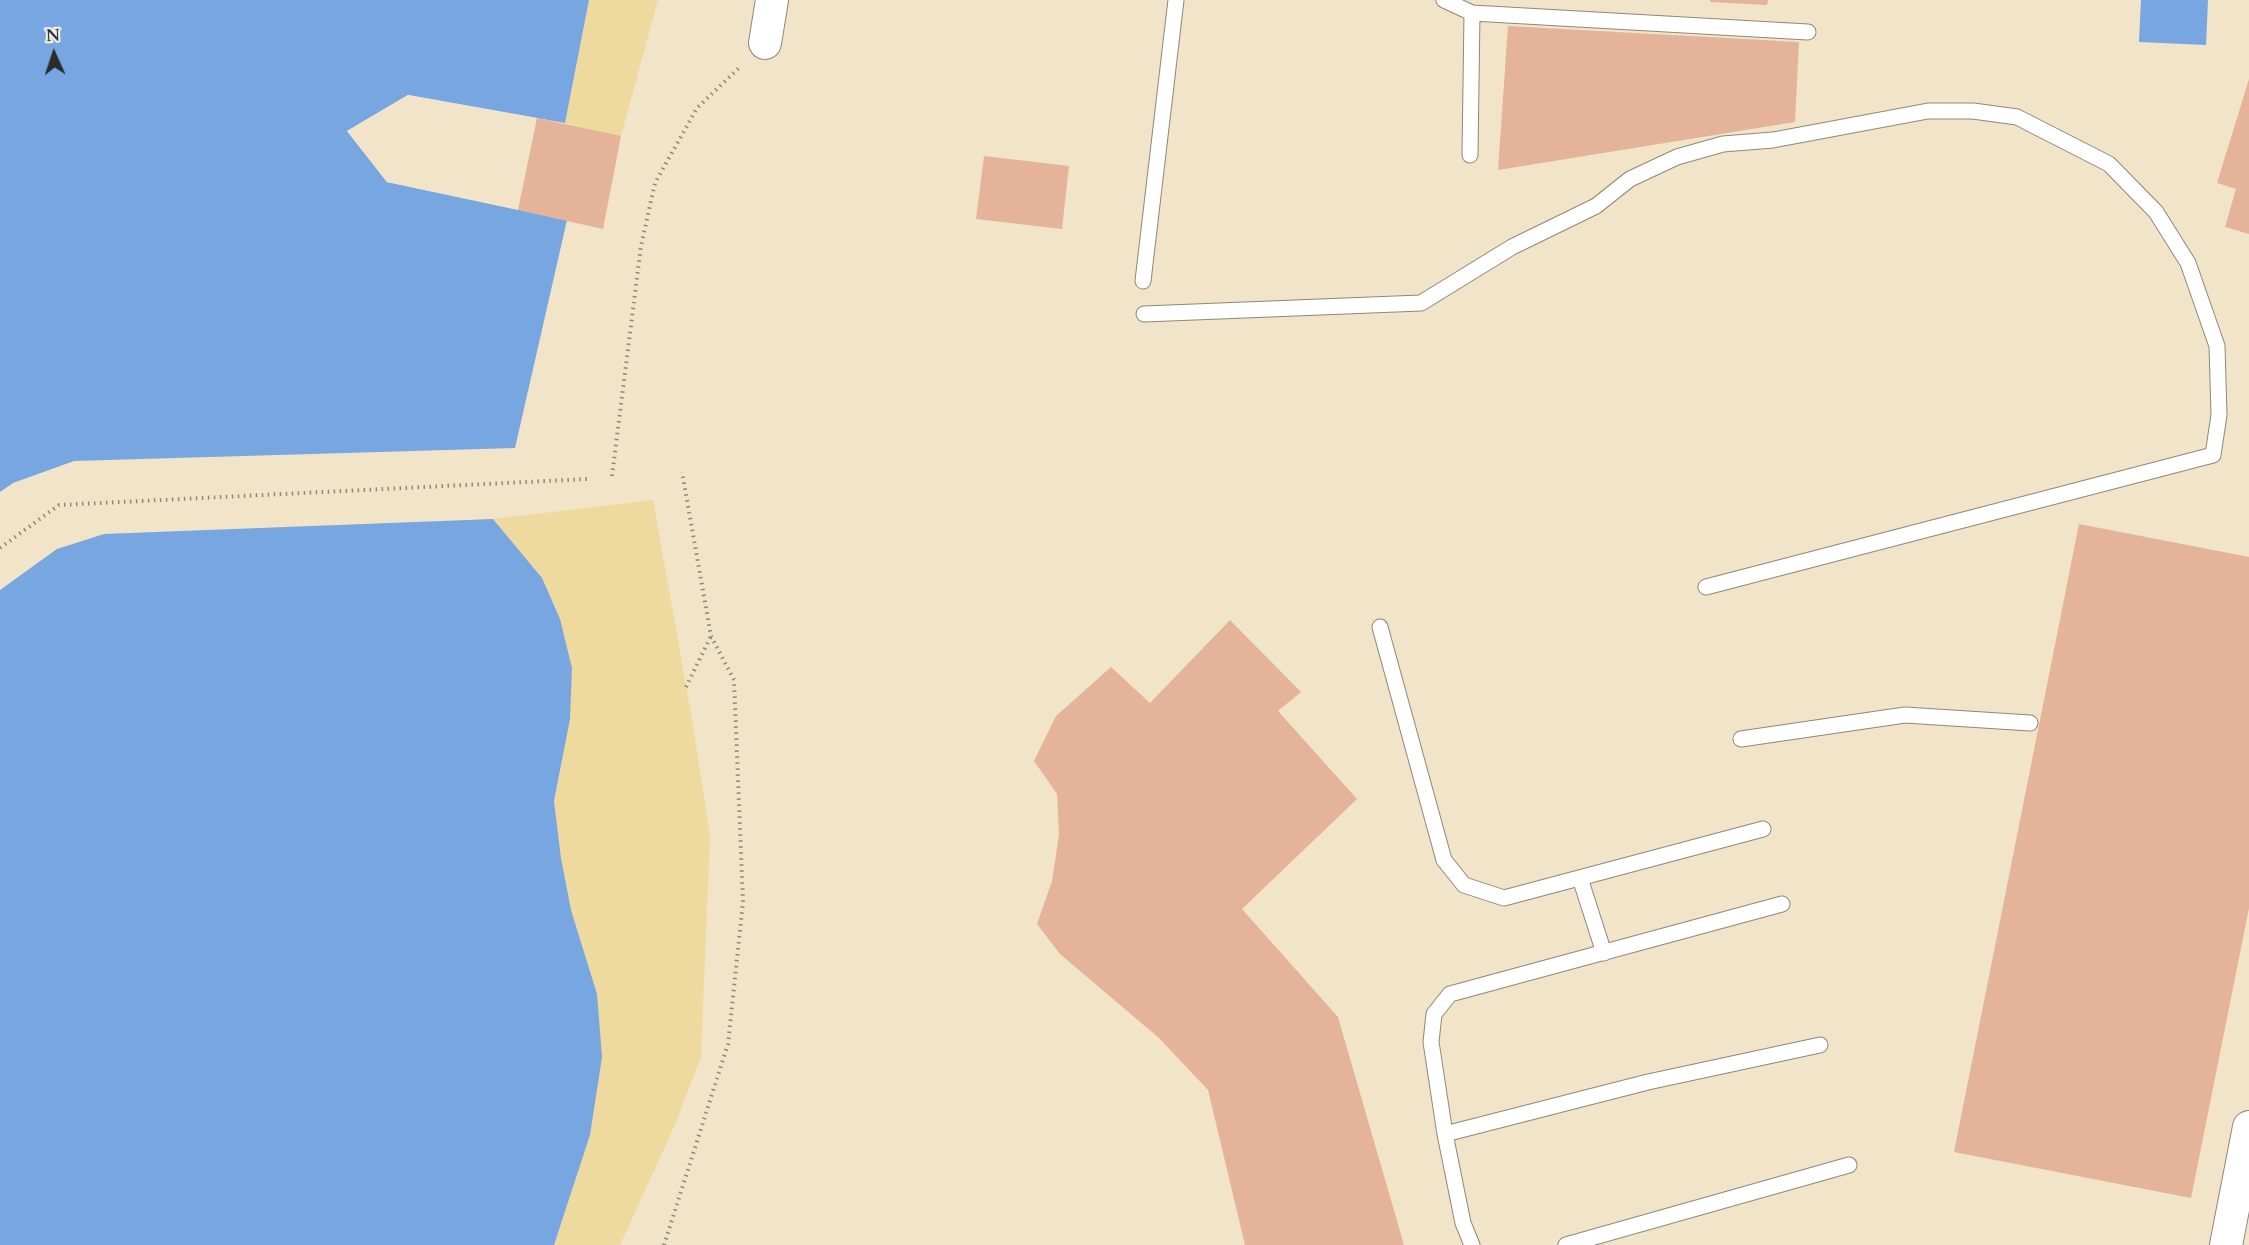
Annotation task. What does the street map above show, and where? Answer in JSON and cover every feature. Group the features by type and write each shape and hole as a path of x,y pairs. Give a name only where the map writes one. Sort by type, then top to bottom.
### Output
{"street":[{"path":"765,43 772,0"},
{"path":"2226,1245 2249,1127"}],"lane":[{"path":"1143,281 1176,0"},
{"path":"1444,0 1472,13 1808,32"},
{"path":"1470,155 1472,13"},
{"path":"1144,314 1421,303 1512,247 1596,206 1630,179 1677,157 1723,144 1773,140 1928,111 1972,111 2017,117 2109,164 2156,212 2187,263 2217,346 2219,415 2213,455 1706,587"},
{"path":"1380,627 1444,860 1464,885 1504,898 1763,829"},
{"path":"1741,739 1905,715 2030,723"},
{"path":"1580,878 1604,953"},
{"path":"1472,1245 1463,1223 1445,1134 1431,1042 1434,1014 1450,994 1782,904"},
{"path":"1445,1134 1648,1082 1820,1045"},
{"path":"1566,1245 1849,1165"}],"path":[{"path":"612,476 641,246 656,183 697,108 765,43"},
{"path":"664,1245 728,1044 743,902 734,680 711,636 682,472"},
{"path":"0,548 59,505 587,479"},
{"path":"686,687 711,636"}],"sand":[{"path":"589,0 658,0 619,138 565,123"},
{"path":"653,500 692,719 710,836 701,1057 674,1127 620,1245 554,1245 590,1135 597,994 571,910 561,858 554,801 570,719 542,578 493,519"}],"water":[{"path":"0,0 589,0 565,123 408,95 347,131 387,182 567,220 515,448 74,461 13,483 0,492"},
{"path":"2141,0 2208,0 2206,45 2139,42"},
{"path":"493,519 542,578 560,619 572,668 570,719 554,801 561,858 571,910 597,994 602,1057 590,1135 554,1245 0,1245 0,590 57,549 104,534"}],"pier":[{"path":"408,95 537,118 537,121 408,98 352,132 388,180 519,207 518,210 387,182 347,131"}],"building":[{"path":"1710,0 1768,0 1767,5 1710,2"},
{"path":"1508,26 1799,42 1795,122 1498,170"},
{"path":"2249,79 2249,234 2225,227 2236,189 2217,183"},
{"path":"537,118 621,136 603,229 518,210"},
{"path":"984,156 1069,166 1062,229 976,219"},
{"path":"2079,524 2249,557 2249,908 2191,1198 1954,1152"},
{"path":"1230,620 1301,692 1278,711 1357,799 1242,909 1338,1017 1404,1245 1245,1245 1208,1090 1159,1038 1060,954 1037,924 1052,881 1059,835 1057,794 1034,761 1056,716 1111,667 1150,703"}]}
